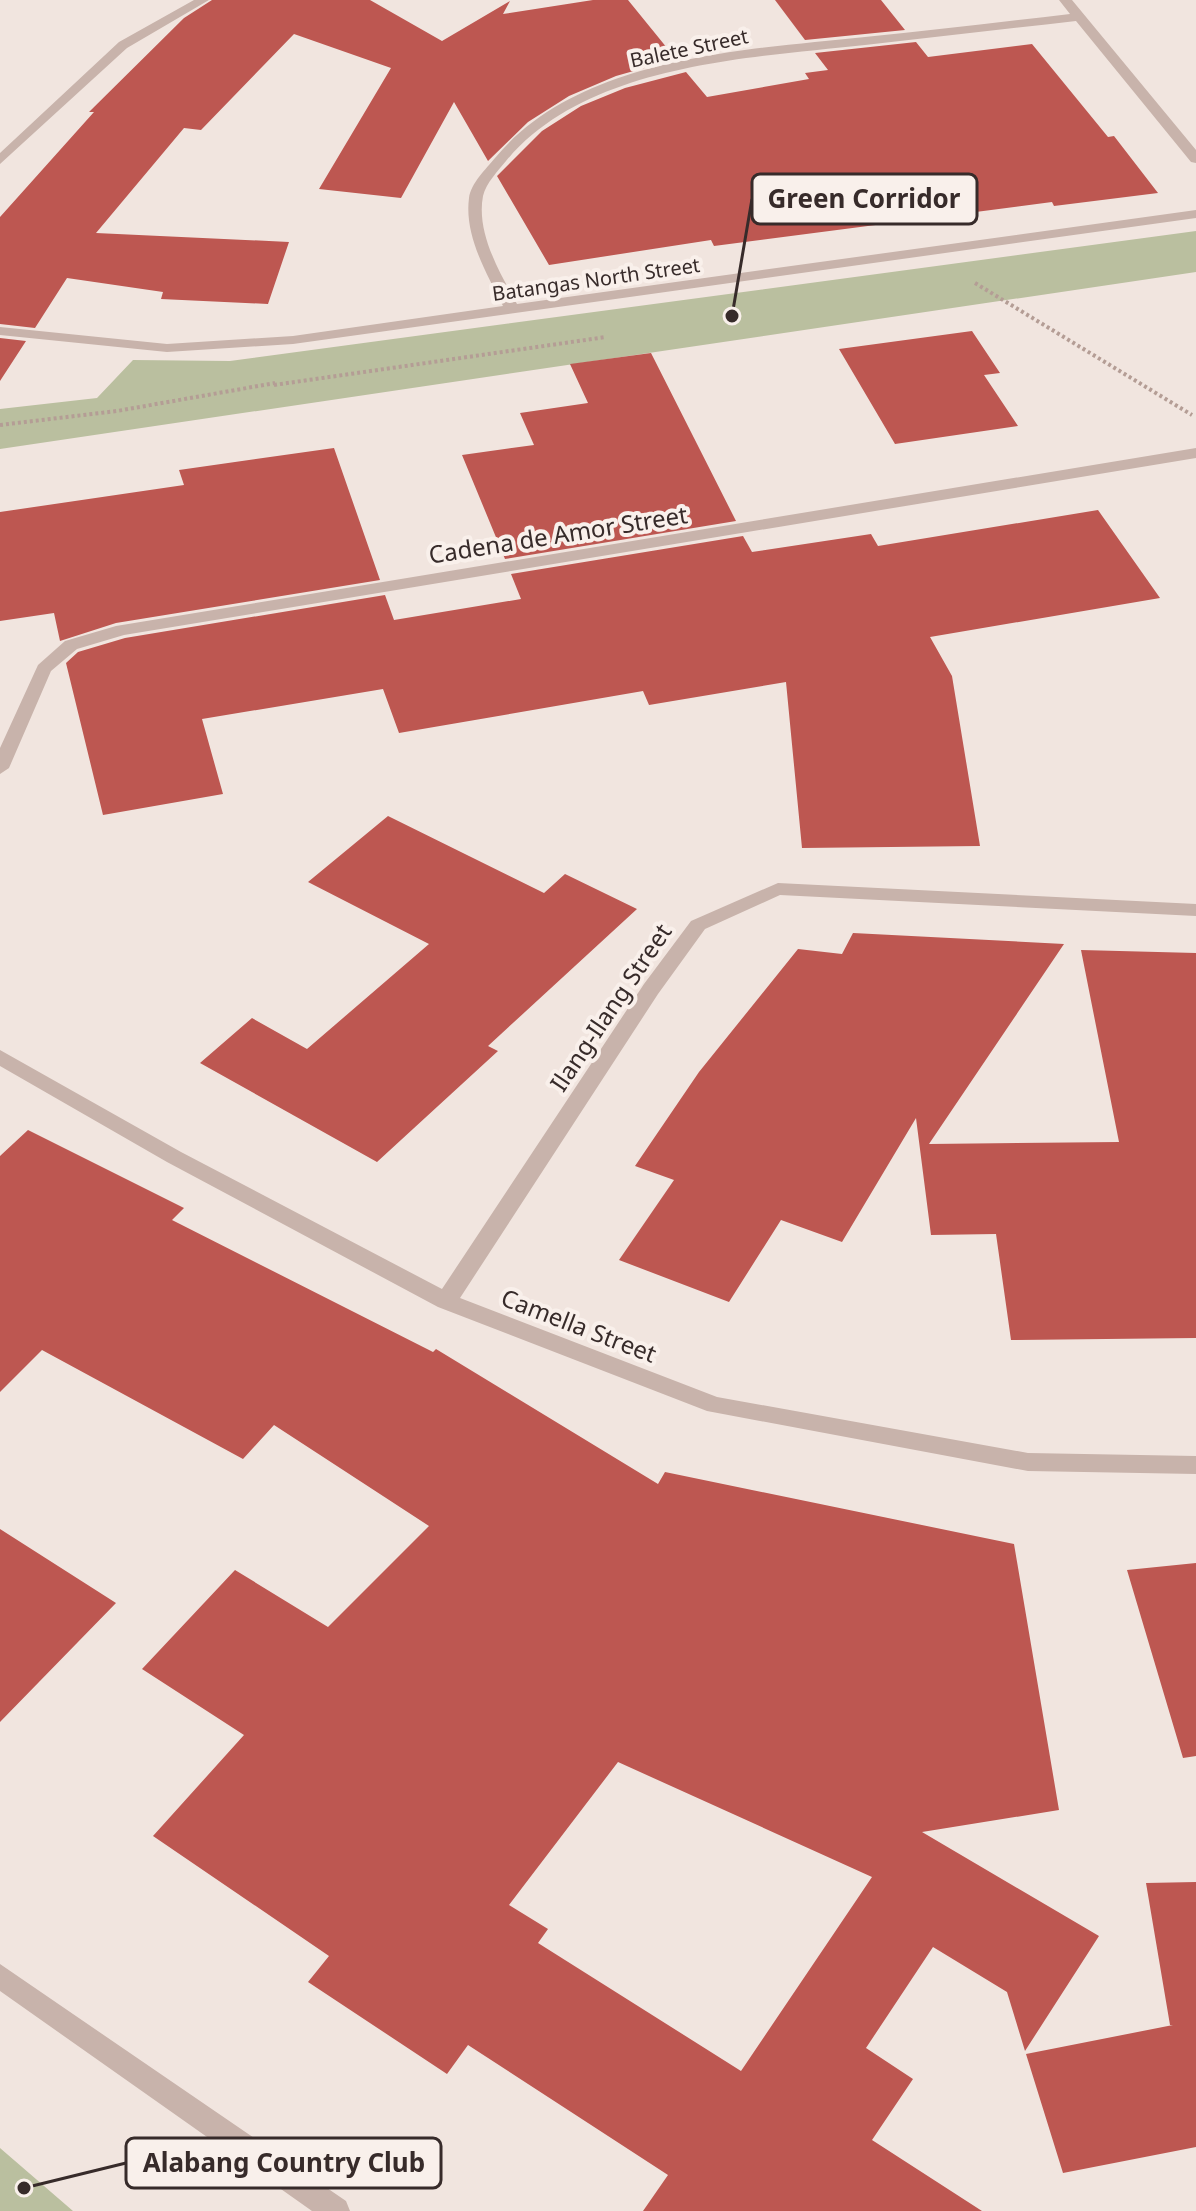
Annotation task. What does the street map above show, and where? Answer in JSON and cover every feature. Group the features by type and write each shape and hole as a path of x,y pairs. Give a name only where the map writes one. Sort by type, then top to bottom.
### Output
{"street":[{"path":"0,160 123,45 203,0"},
{"path":"1065,0 1196,159"},
{"name":"Balete Street","path":"513,311 482,249 476,196 500,155 541,118 593,92 656,71 769,52 1078,17"},
{"path":"0,136 19,139"},
{"name":"Batangas North Street","path":"0,331 167,348 293,340 1196,214"},
{"name":"Cadena de Amor Street","path":"0,768 44,669 71,645 122,630 1196,453"},
{"name":"Ilang-Ilang Street","path":"446,1301 651,989 698,925 778,889 1196,910"},
{"name":"Camella Street","path":"0,1057 174,1157 446,1301 715,1405 1028,1462 1196,1465"},
{"path":"0,1976 336,2211"}],"path":[{"path":"975,283 1196,418"},
{"path":"0,425 117,411 274,385 293,340"}],"green space":[{"path":"1196,231 1196,272 0,449 0,409 97,398 133,360 230,361"},
{"path":"0,2148 73,2211 0,2211"}],"building":[{"path":"212,0 370,0 442,41 510,1 503,14 593,0 628,0 676,59 616,76 569,96 528,122 488,161 454,102 401,198 319,189 391,68 294,34 201,130 184,128 96,233 289,242 268,304 161,299 163,292 67,278 35,328 0,324 0,217 94,112 89,112 184,18"},
{"path":"775,0 881,0 905,30 805,40"},
{"path":"916,42 928,57 1032,44 1108,137 1114,136 1158,193 1054,206 1052,202 714,246 711,240 549,265 497,176 542,131 581,106 625,88 686,72 707,97 809,79 805,73 828,70 815,53"},
{"path":"972,331 1000,373 984,375 1018,426 895,444 839,349"},
{"path":"0,338 26,341 0,381"},
{"path":"651,353 736,521 505,559 462,455 534,445 520,413 588,403 570,364"},
{"path":"334,448 380,580 116,623 60,641 54,613 0,621 0,512 184,485 179,470"},
{"path":"1098,510 1160,598 930,637 952,676 980,846 802,848 786,682 649,705 643,691 399,733 383,689 202,719 223,794 103,815 66,663 78,652 125,638 385,595 394,620 521,599 511,574 743,536 752,552 871,534 878,546"},
{"path":"388,816 544,893 565,874 637,909 488,1046 498,1051 377,1162 200,1063 252,1018 307,1049 429,944 308,882"},
{"path":"853,933 1064,944 929,1144 1119,1142 1081,950 1196,953 1196,1338 1011,1340 996,1234 931,1235 916,1118 842,1242 781,1220 729,1302 619,1260 674,1180 635,1166 699,1072 798,949 842,954"},
{"path":"28,1130 184,1208 172,1220 433,1352 436,1349 658,1484 665,1472 1014,1544 1059,1810 922,1832 1099,1936 1025,2051 1007,1992 933,1947 866,2048 913,2079 872,2140 982,2211 643,2211 668,2175 468,2045 447,2074 308,1982 329,1956 153,1836 244,1735 142,1669 235,1570 328,1627 429,1526 274,1425 243,1459 42,1350 0,1392 0,1156","holes":["618,1762 872,1877 741,2071 538,1943 548,1929 509,1905"]},
{"path":"0,1529 116,1603 0,1722"},
{"path":"1196,1563 1196,1756 1183,1758 1127,1570"},
{"path":"1196,1882 1196,2147 1063,2173 1026,2054 1173,2025 1170,2025 1146,1883"}],"place":[{"name":"Green Corridor","path":"732,316"},
{"name":"Alabang Country Club","path":"24,2188"}]}
